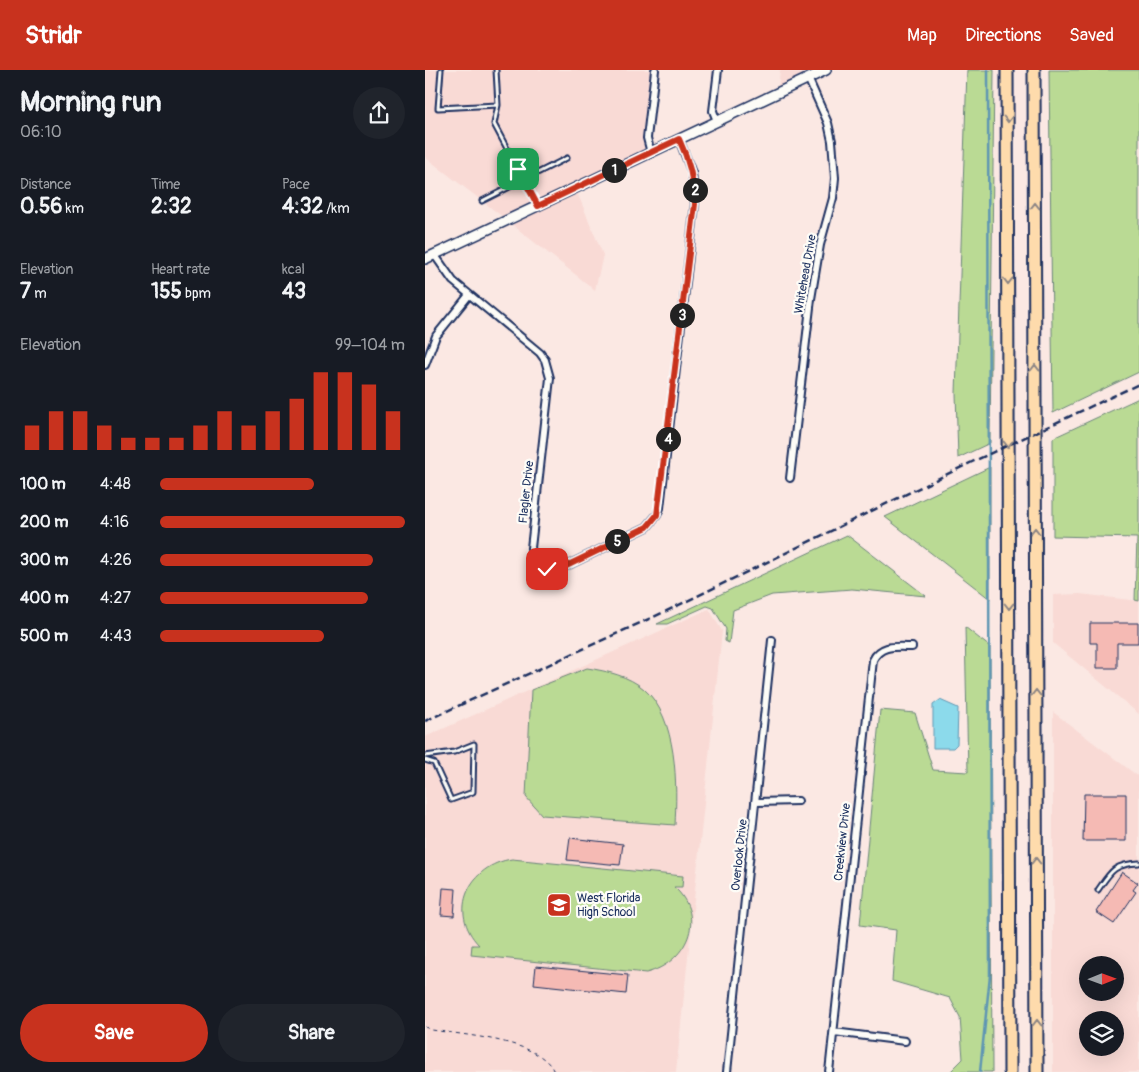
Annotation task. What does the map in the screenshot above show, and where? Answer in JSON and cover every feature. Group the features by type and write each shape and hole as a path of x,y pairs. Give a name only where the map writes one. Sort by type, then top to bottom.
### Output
{"highway":[{"path":"1007,70 1009,1072"},
{"path":"1034,70 1037,1072"}],"main road":[{"path":"425,259 717,121 807,74 826,70"}],"street":[{"path":"651,152 647,138 655,70"},
{"path":"717,70 713,111 717,121"},
{"name":"Whitehead Drive","path":"790,478 811,299 820,245 833,198 835,178 833,150 828,123 807,74"},
{"name":"Flagler Drive","path":"435,254 453,281 540,353 549,369 550,378 531,548 536,561 547,569 560,569 647,527 657,515 659,508 695,204 692,172 679,139"},
{"path":"425,366 436,336 469,296"},
{"name":"Overlook Drive","path":"727,1072 772,640"},
{"name":"Creekview Drive","path":"829,1072 873,660 876,653 886,647 912,647"},
{"path":"755,802 798,801"},
{"path":"834,1032 905,1041"}],"lane":[{"path":"441,70 438,108 498,104"},
{"path":"497,70 498,104 494,124 538,206"},
{"path":"482,201 567,158"},
{"path":"425,756 454,752 474,744 473,792 451,800 434,763 425,760"},
{"path":"1098,890 1112,869 1125,863 1139,863"}],"path":[{"path":"425,1027 432,1030 516,1045 543,1058 551,1065 553,1072"}],"shaded area":[{"path":"425,70 650,70 642,138 645,150 503,217 425,157"},
{"path":"780,70 816,70 778,88"},
{"path":"577,192 603,255 595,290 510,223"},
{"path":"1080,594 1139,601 1139,714 1053,643 1053,595"},
{"name":"West Florida High School","path":"709,609 722,631 676,1072 425,1072 425,737"},
{"path":"1053,712 1139,777 1139,1072 1053,1072"}],"green space":[{"path":"967,70 994,70 990,443 958,458 956,393"},
{"path":"1049,70 1139,70 1139,372 1053,413"},
{"path":"1139,398 1139,601 1135,600 1137,538 1053,536 1053,438"},
{"path":"990,467 990,599 885,517"},
{"path":"847,535 926,596 852,589 772,595 733,610 729,643 725,641 726,629 713,608 707,606 667,624 657,624"},
{"path":"965,627 990,647 992,1072 950,1072 963,1059 960,1017 950,998 892,981 896,930 860,925 880,710 915,713 933,770 968,772"},
{"path":"587,668 625,677 644,689 655,702 669,734 673,753 676,791 675,825 542,815 526,797 531,690"},
{"path":"512,859 683,876 682,887 674,887 684,899 690,912 691,925 688,938 672,960 660,968 646,973 471,955 472,945 479,945 469,932 465,918 464,905 467,892 474,880 484,870 497,863"}],"water":[{"path":"940,700 958,708 957,744 953,748 933,748 933,705"}],"building":[{"path":"1090,623 1138,623 1138,643 1117,643 1117,668 1097,668 1097,643 1090,643"},
{"path":"1084,794 1126,794 1126,841 1083,841"},
{"path":"570,838 623,844 620,865 567,860"},
{"path":"1122,872 1138,883 1133,890 1136,892 1114,924 1096,912"},
{"path":"443,888 456,889 454,916 441,915"},
{"path":"536,966 628,975 626,994 534,984"}],"waterway":[{"path":"980,1072 990,975 988,70"}],"railway":[{"path":"425,721 673,608 972,462 1139,384"}],"place":[{"name":"West Florida High School","path":"559,905"}],"route":[{"path":"518,169 538,206 679,139 687,155 695,189 695,204 657,515 647,527 560,569 547,569"}]}
